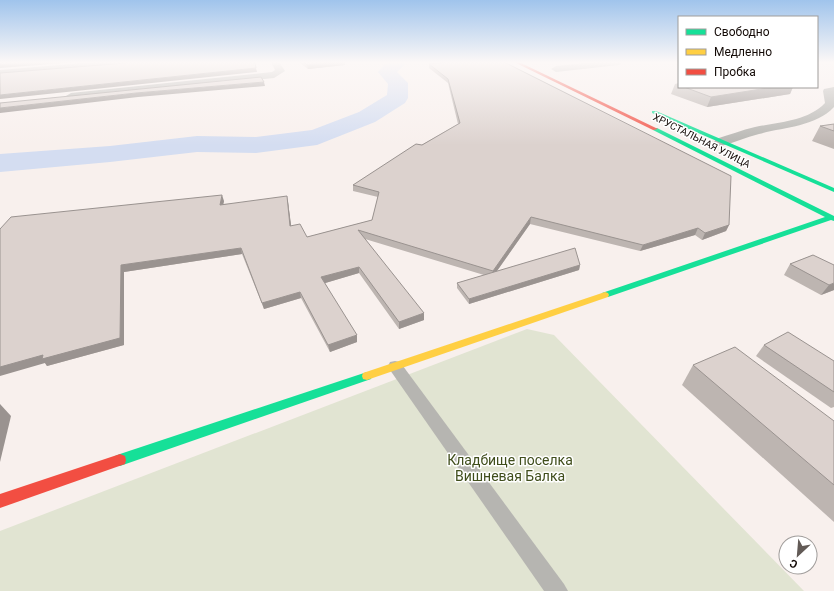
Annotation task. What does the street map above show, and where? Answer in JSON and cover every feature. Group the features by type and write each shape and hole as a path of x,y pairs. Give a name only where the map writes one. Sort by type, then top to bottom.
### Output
{"street":[{"path":"63,97 134,90"},
{"name":"ХРУСТАЛЬНАЯ УЛИЦА","path":"573,90 693,147 832,218"},
{"path":"721,142 755,131 801,121 822,113 833,104 828,90 834,90"},
{"name":"ХРУСТАЛЬНАЯ УЛИЦА","path":"642,107 834,190"},
{"path":"0,501 832,218"}],"lane":[{"path":"395,366 558,591"}],"green space":[{"name":"Кладбище поселка Вишневая Балка","path":"527,329 554,335 778,564 778,575 788,575 804,591 0,591 0,531"}],"building":[{"path":"0,90 51,90 0,95"},
{"path":"135,90 176,90 0,108 0,103"},
{"path":"451,90 559,90 731,176 729,225 705,233 698,228 643,245 531,217 493,271 358,230 424,313 399,322 359,267 321,277 357,335 328,345 300,292 262,303 241,248 121,265 120,338 42,359 43,355 0,367 0,229 11,217 222,195 220,205 287,196 290,226 300,224 307,237 372,220 379,192 353,185 416,144 422,145 460,123"},
{"path":"691,90 758,90 711,97"},
{"path":"834,124 834,131 820,126"},
{"path":"575,248 580,265 469,299 457,283"},
{"path":"813,255 834,265 834,283 829,285 790,264"},
{"path":"788,332 834,361 834,392 764,345"},
{"path":"735,347 834,421 834,485 693,365"}],"waterway":[{"path":"0,163 110,154 197,144 256,145 317,137 367,117 397,98 398,90"}],"traffic: fast":[{"path":"654,112 834,190"},
{"path":"655,129 834,219"},
{"path":"605,295 831,218"},
{"path":"120,460 367,376"}],"traffic: slow":[{"path":"367,376 605,295"}],"traffic: jam":[{"path":"573,90 655,129"},
{"path":"0,501 120,460"}]}
